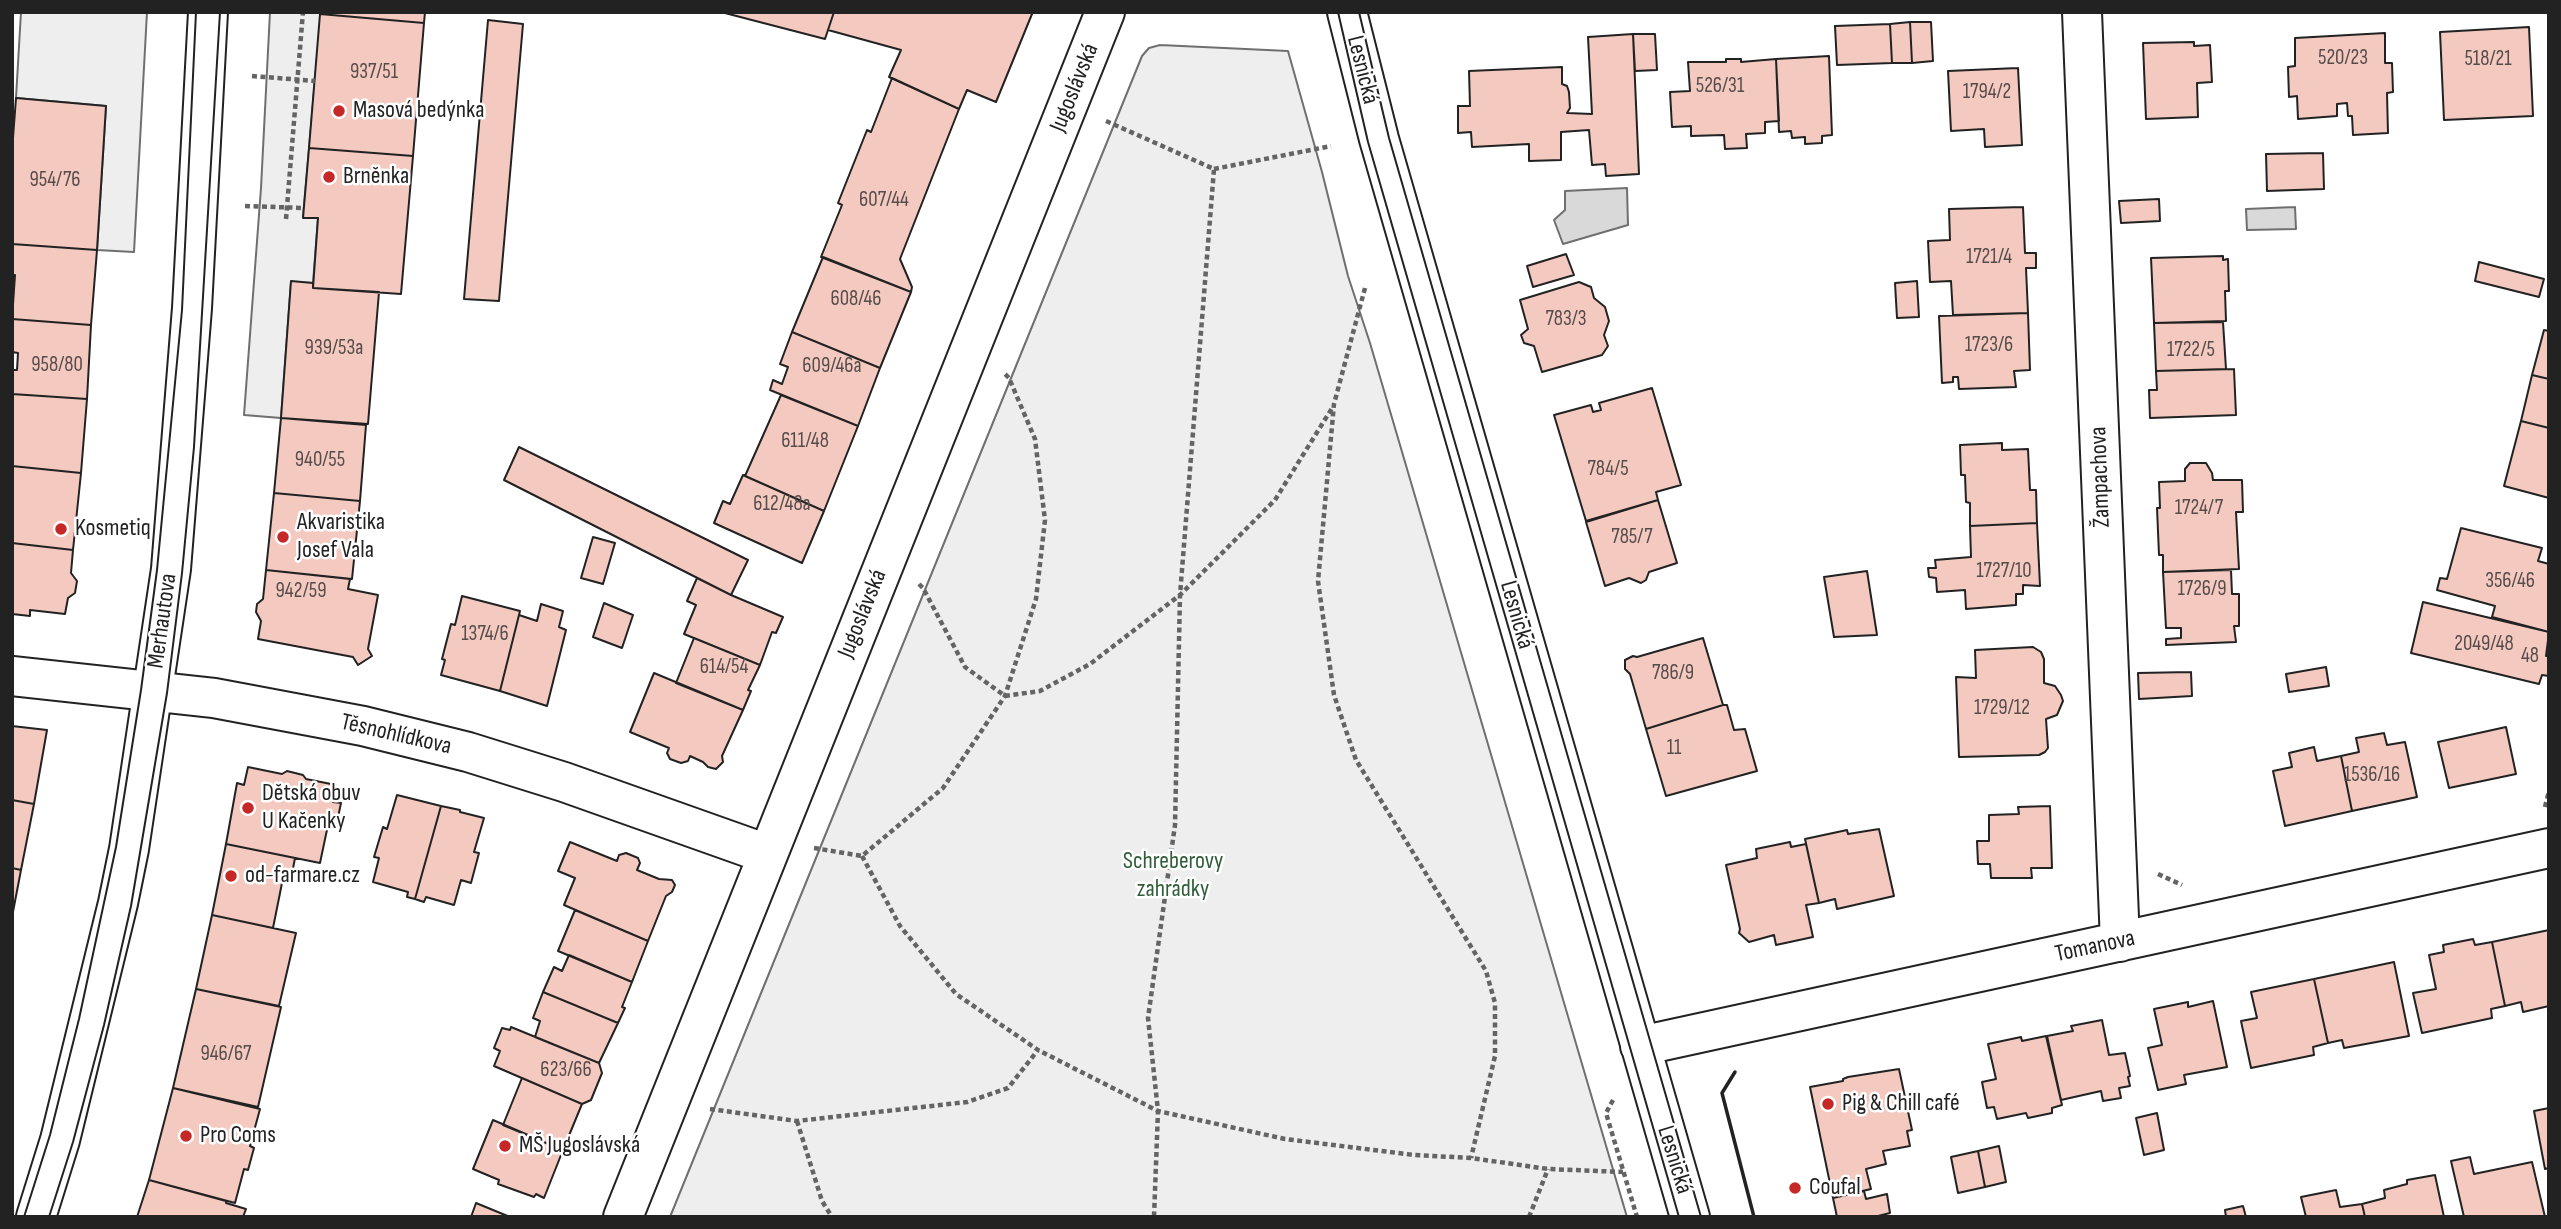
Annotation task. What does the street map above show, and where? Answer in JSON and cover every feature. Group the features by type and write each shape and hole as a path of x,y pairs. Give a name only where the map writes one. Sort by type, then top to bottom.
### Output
{"street":[{"name":"Merhautova","path":"36,1217 60,1140 118,903 171,569 185,408 208,12"},
{"name":"Jugoslávská","path":"623,1217 1105,12"},
{"name":"Lesnická","path":"1348,12 1379,139 1690,1217"},
{"name":"Žampachova","path":"2082,12 2120,942"},
{"name":"Těsnohlídkova","path":"12,676 214,698 363,726 468,752 564,782 767,854"},
{"name":"Tomanova","path":"1640,1046 2549,848"}],"path":[{"path":"286,219 303,12"},
{"path":"252,76 315,81"},
{"path":"1106,121 1214,169 1331,146"},
{"path":"1154,1217 1158,1111 1148,1018 1175,825 1180,595 1214,169"},
{"path":"245,206 304,208"},
{"path":"1365,288 1334,404 1318,581 1334,695 1356,760 1486,971 1495,1003 1495,1056 1471,1158"},
{"path":"807,846 836,854 862,856 943,788 1005,696 1036,599 1045,520 1035,439 1009,378 1002,370"},
{"path":"915,582 923,588 965,667 1005,696 1040,691 1090,664 1180,595 1275,500 1334,404"},
{"path":"2539,810 2545,808 2549,792"},
{"path":"862,856 900,926 956,994 1038,1050 1158,1111 1285,1139 1414,1155 1471,1158 1548,1169 1623,1172"},
{"path":"2147,868 2180,886 2194,883"},
{"path":"703,1106 712,1110 797,1121 967,1102 1008,1088 1038,1050"},
{"path":"1606,1113 1637,1217"},
{"path":"797,1121 822,1202 831,1217"},
{"path":"1529,1217 1548,1169"}],"green space":[{"path":"21,12 147,12 134,252 97,250 106,106 16,98"},
{"path":"270,12 321,12 303,217 318,218 313,283 291,282 281,418 244,415 261,188"},
{"name":"Schreberovy zahrádky","path":"1160,45 1288,51 1348,276 1627,1217 670,1217 1142,56 1149,48"}],"shaded area":[{"path":"1627,188 1628,225 1563,244 1554,220 1565,210 1565,191"},
{"path":"2295,207 2296,229 2247,230 2246,209"}],"building":[{"path":"425,12 424,23 320,14"},
{"path":"721,12 834,12 825,39"},
{"path":"834,12 1032,14 996,102 967,90 959,109 889,77 901,50 828,30"},
{"path":"320,14 424,23 413,156 309,148"},
{"path":"488,20 523,24 499,301 464,299"},
{"path":"1910,22 1931,22 1933,61 1912,63"},
{"path":"1910,22 1912,63 1892,63 1890,24"},
{"path":"1890,24 1892,63 1837,65 1835,26"},
{"path":"2529,27 2533,116 2444,120 2440,32"},
{"path":"2385,33 2385,63 2392,63 2393,92 2387,93 2388,133 2353,135 2352,116 2348,116 2347,103 2337,104 2337,116 2298,119 2297,96 2289,97 2288,67 2295,66 2295,38"},
{"path":"1633,34 1639,174 1606,176 1605,164 1592,165 1589,130 1561,132 1561,160 1529,161 1529,144 1472,147 1471,132 1458,133 1458,106 1470,106 1469,71 1562,67 1562,84 1567,86 1569,92 1570,108 1567,113 1592,114 1588,37"},
{"path":"1633,34 1655,34 1657,70 1635,71"},
{"path":"2194,42 2194,46 2210,45 2212,82 2197,83 2198,117 2146,119 2143,43"},
{"path":"1829,56 1832,135 1822,136 1822,143 1805,144 1805,137 1792,138 1791,131 1779,132 1776,59"},
{"path":"1726,59 1741,59 1741,62 1776,59 1779,121 1765,122 1765,133 1746,134 1747,148 1725,149 1724,135 1691,136 1691,126 1672,127 1670,92 1690,91 1688,62 1726,62"},
{"path":"2018,68 2022,145 1985,147 1984,129 1951,131 1948,71"},
{"path":"892,78 959,109 900,259 912,287 911,292 821,257 842,205 838,203 867,130 871,132"},
{"path":"16,98 106,106 97,250 12,244 12,151"},
{"path":"309,148 413,156 401,294 313,288 318,218 303,218"},
{"path":"2323,153 2324,189 2267,191 2266,154"},
{"path":"2159,199 2160,221 2121,223 2119,201"},
{"path":"2023,207 2025,253 2036,253 2036,268 2026,268 2028,313 1953,315 1951,281 1930,282 1928,241 1950,240 1949,209"},
{"path":"12,244 97,250 91,325 12,319 15,275 12,275"},
{"path":"1566,254 1574,275 1533,287 1527,266"},
{"path":"2223,256 2223,260 2228,259 2226,321 2154,323 2151,258"},
{"path":"823,257 911,292 880,368 792,332"},
{"path":"2479,262 2544,279 2539,297 2475,281"},
{"path":"291,281 313,283 313,288 379,292 368,424 281,418"},
{"path":"1917,281 1919,317 1897,318 1895,283"},
{"path":"1579,282 1591,287 1594,298 1605,307 1609,321 1604,335 1608,346 1602,355 1542,372 1534,346 1524,343 1521,335 1528,329 1520,300"},
{"path":"2028,313 2030,370 2014,371 2016,387 1959,389 1958,377 1953,377 1953,382 1942,383 1939,316"},
{"path":"12,319 91,325 87,399 12,394 12,370 17,370 18,353 12,352"},
{"path":"2223,322 2226,369 2156,371 2154,323"},
{"path":"2544,330 2549,331 2549,379 2532,375"},
{"path":"792,332 880,368 858,426 770,390 773,380 782,384 788,367 780,364"},
{"path":"2234,369 2236,415 2150,418 2149,390 2157,390 2156,371"},
{"path":"2532,375 2549,379 2549,428 2521,421"},
{"path":"1652,388 1681,485 1656,492 1658,500 1586,521 1554,415 1591,405 1593,412 1601,410 1599,403"},
{"path":"12,394 87,399 81,473 12,466"},
{"path":"781,395 858,426 824,511 745,476"},
{"path":"281,418 366,425 360,501 274,493"},
{"path":"2521,421 2549,428 2549,498 2504,486"},
{"path":"2002,443 2002,450 2028,449 2030,490 2036,490 2037,523 1970,526 1970,503 1966,502 1965,475 1961,475 1960,445"},
{"path":"519,447 748,560 731,595 504,480"},
{"path":"2190,463 2206,463 2213,480 2242,480 2243,512 2236,512 2239,569 2163,572 2163,555 2159,555 2159,482 2185,481 2185,469"},
{"path":"12,466 81,473 73,550 12,543"},
{"path":"743,475 824,511 802,563 714,523 723,501 730,504"},
{"path":"274,493 360,501 352,579 266,570"},
{"path":"1658,500 1677,563 1649,572 1646,580 1641,583 1629,578 1605,586 1586,522"},
{"path":"2037,523 2040,586 2023,585 2023,594 2016,594 2016,605 1966,609 1965,590 1937,592 1936,578 1929,577 1928,568 1936,568 1935,560 1971,557 1970,526"},
{"path":"2461,528 2542,548 2538,561 2549,564 2549,632 2492,617 2495,606 2437,590 2440,578 2447,579"},
{"path":"593,537 615,543 603,584 581,578"},
{"path":"12,543 73,550 71,573 77,581 75,593 68,598 65,614 30,610 30,616 12,614"},
{"path":"266,570 350,579 348,589 378,595 368,649 372,656 358,665 353,657 258,639 261,621 256,612 257,604 263,599"},
{"path":"2231,570 2232,594 2239,594 2239,626 2234,626 2236,642 2166,645 2166,639 2181,638 2181,628 2166,628 2163,572"},
{"path":"1867,571 1877,635 1834,637 1824,577"},
{"path":"697,578 783,617 776,633 772,632 760,665 684,634 696,605 687,601"},
{"path":"462,596 520,611 500,691 441,675 451,624 455,625"},
{"path":"2423,602 2549,632 2546,656 2549,656 2549,676 2542,675 2539,684 2411,653"},
{"path":"604,603 633,615 622,648 593,637"},
{"path":"541,604 563,611 559,627 566,630 547,706 500,691 519,615 537,621"},
{"path":"694,638 760,665 748,690 751,691 743,710 676,683"},
{"path":"1703,638 1723,705 1646,729 1630,674 1625,669 1625,660"},
{"path":"2033,647 2041,652 2044,659 2044,683 2055,686 2063,701 2057,715 2046,719 2048,748 2039,755 1959,757 1956,677 1976,678 1975,650"},
{"path":"2326,667 2329,686 2289,692 2286,674"},
{"path":"2191,672 2192,696 2139,699 2138,673"},
{"path":"654,673 743,710 722,756 723,762 716,769 690,756 688,761 681,763 670,759 667,753 669,748 630,732"},
{"path":"1727,705 1734,730 1745,729 1757,771 1666,796 1646,729"},
{"path":"12,726 47,730 34,804 12,800"},
{"path":"2506,727 2516,774 2449,788 2438,742"},
{"path":"2384,733 2387,745 2405,742 2417,797 2352,811 2341,756 2359,752 2356,738"},
{"path":"2314,747 2317,761 2341,756 2352,811 2285,826 2273,771 2292,767 2289,753"},
{"path":"248,767 282,774 287,771 303,775 306,779 336,785 333,802 341,803 336,827 328,825 320,863 226,844 237,783 244,785"},
{"path":"397,795 441,806 415,899 407,897 408,892 373,882 379,858 374,857 383,827 387,829"},
{"path":"12,800 34,804 21,870 12,868"},
{"path":"441,806 484,818 474,852 479,853 471,883 461,880 454,905 426,897 424,902 415,899"},
{"path":"2050,806 2052,868 2031,868 2032,878 1991,878 1990,864 1978,864 1977,841 1989,841 1989,815 2019,814 2018,807"},
{"path":"1879,829 1894,896 1837,909 1835,899 1819,903 1805,839 1847,830 1848,834"},
{"path":"570,842 617,861 619,855 626,853 638,858 640,863 637,870 659,879 672,880 675,885 672,892 666,896 648,941 564,905 575,878 558,871"},
{"path":"1790,842 1791,847 1806,844 1819,903 1806,905 1813,937 1776,945 1774,935 1749,942 1739,933 1726,865 1757,858 1756,849"},
{"path":"226,844 295,858 292,874 284,873 273,928 212,915"},
{"path":"12,868 21,870 12,917"},
{"path":"575,910 648,941 632,982 558,951"},
{"path":"212,915 296,933 279,1006 196,989"},
{"path":"2549,930 2549,1006 2523,1012 2521,1002 2505,1006 2492,942"},
{"path":"2473,939 2475,945 2492,942 2505,1006 2491,1009 2492,1018 2422,1033 2413,993 2436,989 2429,955 2444,952 2443,945"},
{"path":"569,955 632,982 618,1023 543,992 554,967 562,971"},
{"path":"2394,962 2409,1036 2344,1048 2342,1040 2328,1043 2314,979"},
{"path":"2314,979 2328,1043 2313,1047 2314,1055 2251,1068 2241,1021 2257,1018 2251,992"},
{"path":"196,989 281,1007 258,1107 173,1088"},
{"path":"543,992 618,1023 599,1063 535,1037 540,1021 533,1018"},
{"path":"2213,1001 2227,1067 2184,1075 2186,1084 2158,1090 2148,1048 2162,1045 2154,1009 2188,1002 2188,1007"},
{"path":"2102,1020 2109,1055 2125,1053 2130,1086 2119,1088 2121,1098 2103,1101 2101,1091 2061,1100 2047,1036 2073,1031 2071,1026"},
{"path":"511,1027 599,1063 602,1073 591,1100 582,1104 494,1066 500,1051 494,1048 502,1028 510,1030"},
{"path":"2046,1036 2062,1105 2052,1108 2052,1113 2028,1118 2026,1113 1997,1119 1994,1107 1987,1108 1982,1082 1996,1079 1988,1044 2021,1037 2022,1041"},
{"path":"1899,1069 1912,1130 1907,1131 1910,1146 1883,1151 1886,1164 1866,1169 1871,1189 1833,1198 1810,1087 1843,1081 1848,1077"},
{"path":"522,1078 582,1104 563,1150 503,1125"},
{"path":"173,1088 260,1109 250,1146 254,1148 248,1170 244,1169 235,1203 149,1180"},
{"path":"2549,1108 2549,1168 2545,1169 2534,1111"},
{"path":"2157,1113 2164,1150 2144,1155 2136,1118"},
{"path":"493,1120 563,1150 544,1198 498,1184 499,1180 473,1169"},
{"path":"1999,1146 2006,1182 1985,1187 1978,1151"},
{"path":"1978,1151 1985,1187 1958,1193 1951,1157"},
{"path":"2470,1157 2474,1174 2532,1162 2545,1217 2464,1217 2451,1161"},
{"path":"2435,1175 2444,1217 2365,1217 2362,1204 2385,1198 2384,1190 2407,1184 2407,1180"},
{"path":"149,1180 246,1209 243,1217 137,1217"},
{"path":"2336,1190 2340,1207 2362,1204 2365,1217 2306,1217 2301,1197"},
{"path":"1864,1191 1866,1199 1887,1194 1890,1213 1874,1217 1837,1217 1833,1198"},
{"path":"476,1203 510,1217 471,1217"},
{"path":"2243,1206 2246,1217 2226,1217 2225,1210"}],"tram line":[{"path":"24,1217 50,1135 79,1019 116,847 141,690 157,570 182,310 196,12"},
{"path":"49,1217 73,1142 104,1025 131,906 167,693 194,447 220,12"},
{"path":"1338,12 1368,142 1679,1217"},
{"path":"1359,12 1389,138 1701,1217"}],"wall":[{"path":"1735,1072 1722,1093 1754,1217"}],"place":[{"name":"Masová bedýnka","path":"339,111"},
{"name":"Brněnka","path":"329,177"},
{"name":"Kosmetiq","path":"61,529"},
{"name":"Akvaristika Josef Vala","path":"283,537"},
{"name":"Dětská obuv U Kačenky","path":"248,808"},
{"name":"od-farmare.cz","path":"231,876"},
{"name":"Pig & Chill café","path":"1828,1104"},
{"name":"Pro Coms","path":"186,1136"},
{"name":"MŠ Jugoslávská","path":"505,1146"},
{"name":"Coufal","path":"1795,1188"}]}
